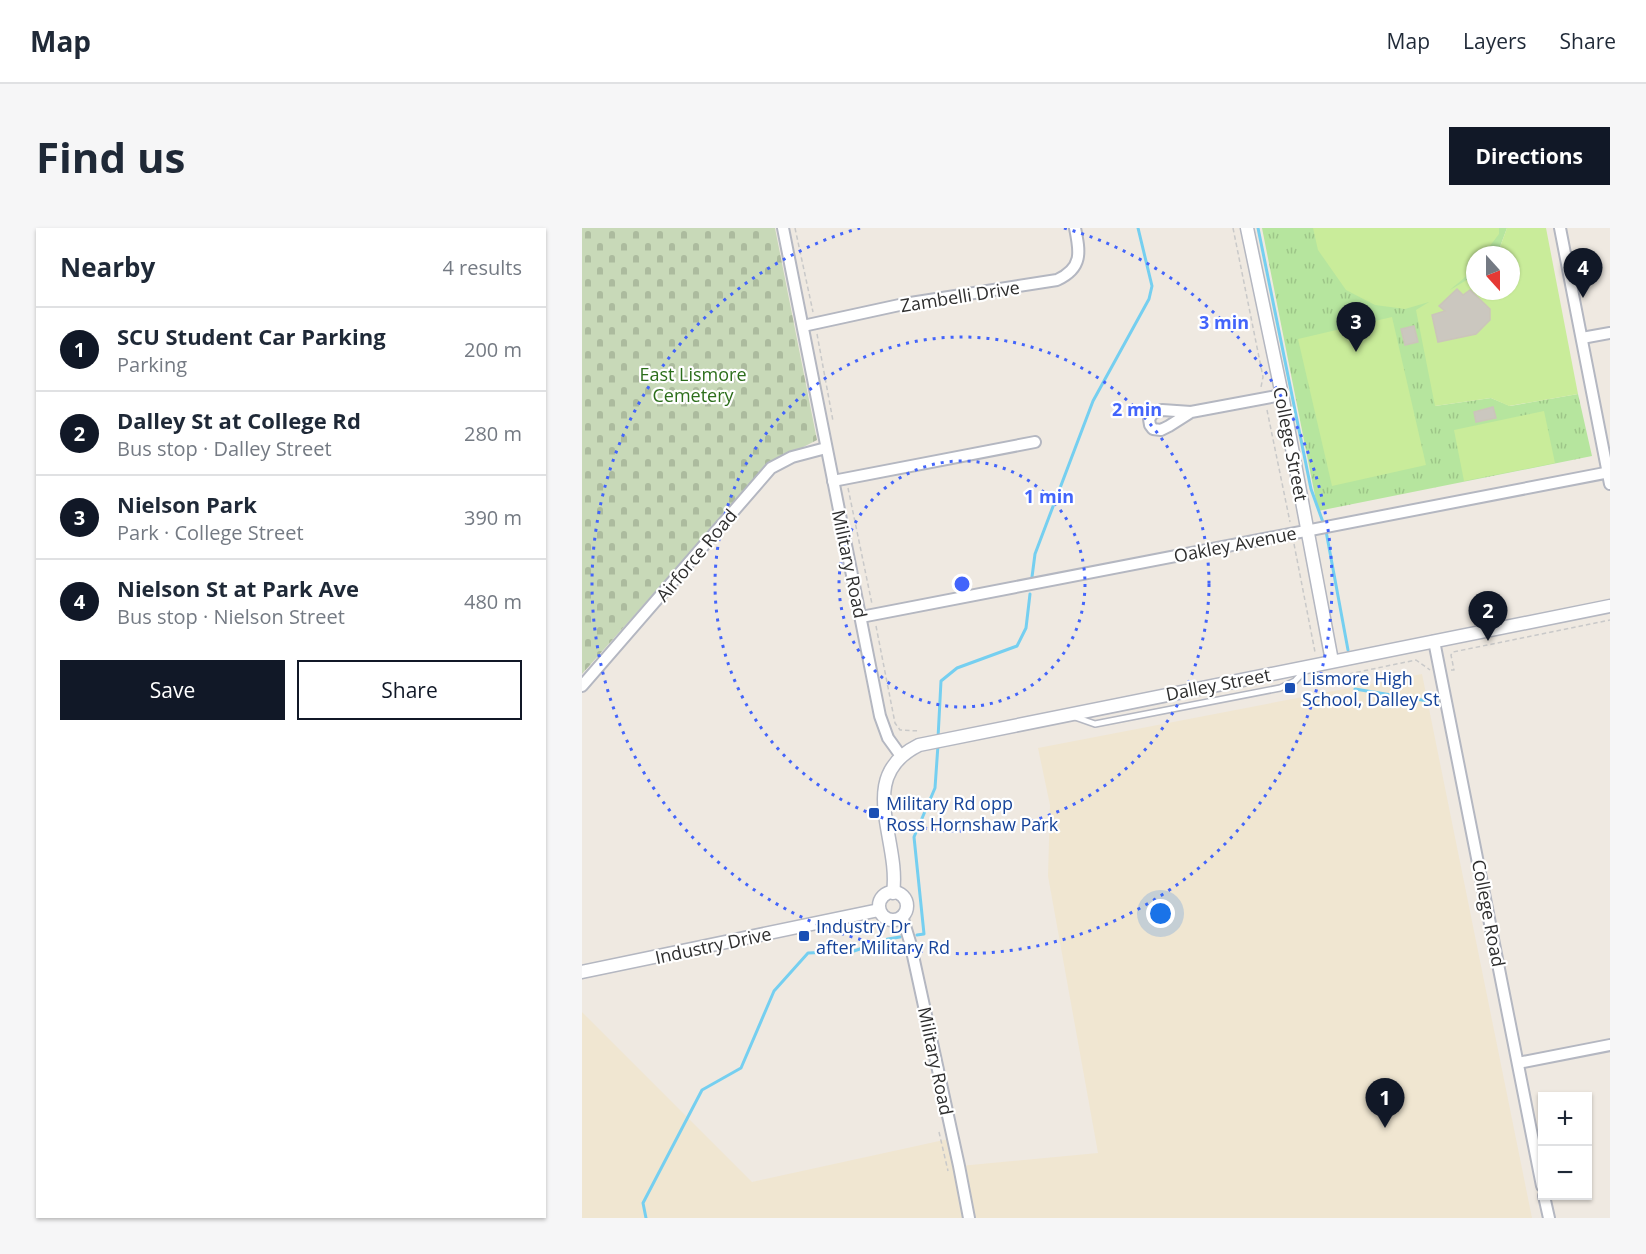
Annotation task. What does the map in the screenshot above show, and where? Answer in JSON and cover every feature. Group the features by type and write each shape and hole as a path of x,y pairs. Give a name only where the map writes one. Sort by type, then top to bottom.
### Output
{"street":[{"name":"Military Road","path":"783,228 880,716 888,738 901,756"},
{"name":"Zambelli Drive","path":"803,326 904,304 1057,280 1074,269 1078,260 1079,248 1075,228"},
{"name":"College Street","path":"1247,228 1282,394 1307,530 1343,659"},
{"path":"1560,228 1609,476"},
{"path":"1582,338 1610,333"},
{"path":"1191,412 1282,394"},
{"path":"833,481 1035,442"},
{"name":"Airforce Road","path":"582,686 771,468 792,457 826,448"},
{"name":"Oakley Avenue","path":"861,617 1325,526 1609,476"},
{"name":"Dalley Street","path":"901,756 909,750 945,738 1610,606"},
{"name":"College Road","path":"1434,641 1538,1166"},
{"path":"893,892 894,867 882,796 888,774 901,756"},
{"path":"893,892 905,899 906,908 902,916 891,920 884,917 879,910 882,898 893,892"},
{"name":"Industry Drive","path":"582,972 879,910"},
{"name":"Military Road","path":"902,916 910,942 971,1218"},
{"path":"1518,1063 1610,1045"},
{"path":"1545,1200 1549,1218"}],"path":[{"path":"795,228 813,313"},
{"path":"1233,228 1263,377 1261,390"},
{"path":"1265,406 1269,412 1290,523"},
{"path":"847,485 872,604"},
{"path":"1293,542 1315,652"},
{"path":"1451,670 1454,670 1451,655 1453,652 1610,620"},
{"path":"876,624 896,723 900,730 920,731"}],"shaded area":[{"path":"1422,674 1532,1218 582,1218 582,1012 752,1182 953,1138 960,1166 1098,1153 1048,876 1050,805 1038,748"}],"green space":[{"name":"East Lismore Cemetery","path":"582,228 775,228 817,440 768,465 582,674"},
{"path":"1262,228 1507,228 1500,246 1466,246 1466,296 1435,406 1491,398 1510,406 1578,394 1592,456 1318,511"},
{"path":"1313,228 1499,228 1499,234 1490,246 1466,246 1466,276 1450,290 1466,280 1466,300 1520,300 1520,246 1500,246 1507,228 1546,228 1578,394 1509,406 1491,398 1435,406 1416,310 1429,302 1405,309 1375,305 1346,290 1318,250"},
{"path":"1392,317 1426,465 1332,486 1298,339"},
{"path":"1544,411 1555,463 1464,481 1454,430"}],"building":[{"path":"1457,289 1463,295 1466,293 1466,300 1481,300 1490,309 1490,320 1476,334 1438,342 1432,315 1445,311 1439,306"},
{"path":"1414,326 1418,342 1405,345 1401,329"},
{"path":"1493,407 1496,418 1476,422 1474,412"}],"waterway":[{"path":"1032,577 1035,554 1093,401 1149,299 1152,286 1138,228"},
{"path":"1258,228 1311,489 1324,525"},
{"path":"1326,531 1348,650"},
{"path":"938,738 941,681 957,668 1017,646 1026,628 1030,594"},
{"path":"1355,689 1440,703"},
{"path":"917,935 924,934 914,837 935,788 938,745"},
{"path":"646,1218 643,1203 702,1090 741,1068 774,991 808,953 854,951 900,937"}],"place":[{"name":"Nielson St at Park Ave","path":"1583,298"},
{"name":"Nielson Park","path":"1356,352"},
{"name":"Dalley St at College Rd","path":"1488,641"},
{"name":"Lismore High School, Dalley St","path":"1290,688"},
{"name":"Military Rd opp Ross Hornshaw Park","path":"874,813"},
{"name":"Industry Dr after Military Rd","path":"804,936"},
{"name":"SCU Student Car Parking","path":"1385,1128"}]}
